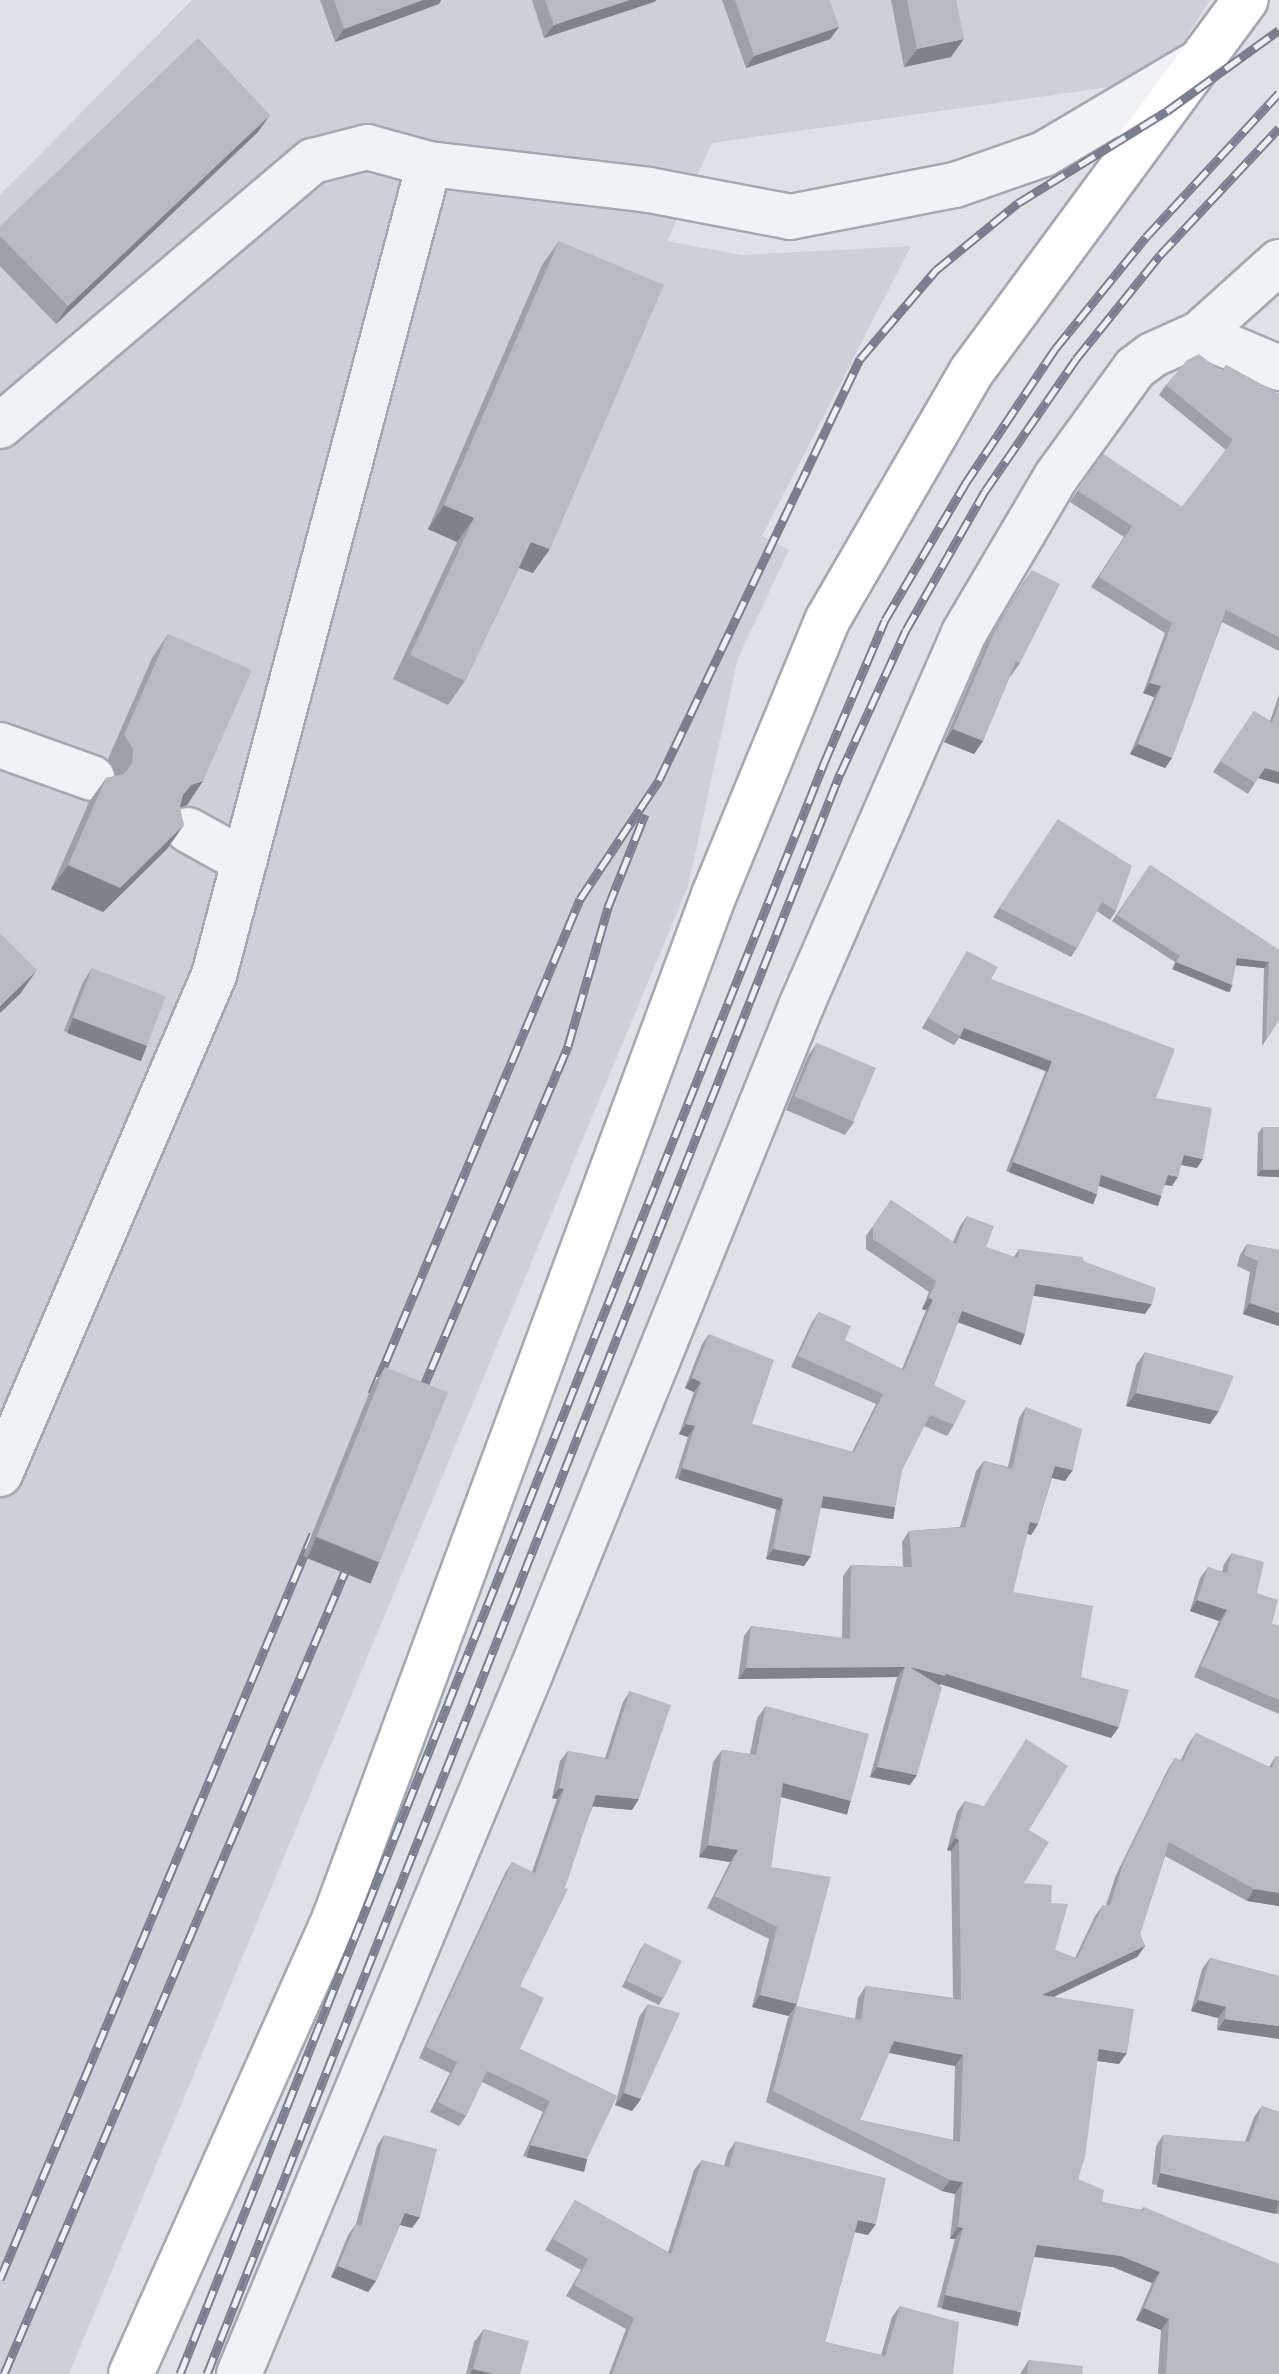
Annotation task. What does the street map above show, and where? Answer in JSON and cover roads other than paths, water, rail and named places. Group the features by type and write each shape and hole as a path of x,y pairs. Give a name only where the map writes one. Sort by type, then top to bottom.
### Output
{"main road":[{"path":"131,2374 334,1920 714,895 828,619 972,371 1246,0"}],"street":[{"path":"0,426 313,161 367,147 429,164 649,190 790,217 955,185 1044,154 1206,57"},
{"path":"0,1474 214,975 429,164"},
{"path":"239,2374 531,1672 802,1004 964,633 1056,477 1135,368 1152,355 1199,334 1279,262"},
{"path":"1199,334 1279,368"},
{"path":"0,745 92,778"},
{"path":"188,830 244,861"}],"railway":[{"path":"372,1394 580,899 659,780 860,359 936,270 1018,203 1167,111 1279,30"},
{"path":"180,2374 824,763 885,620 965,484 1055,349 1146,237 1279,93"},
{"path":"207,2374 840,774 906,630 985,491 1076,359 1160,255 1279,128"},
{"path":"417,1402 568,1046 608,907 645,814"},
{"path":"0,2279 313,1534"},
{"path":"4,2374 353,1553"}]}
